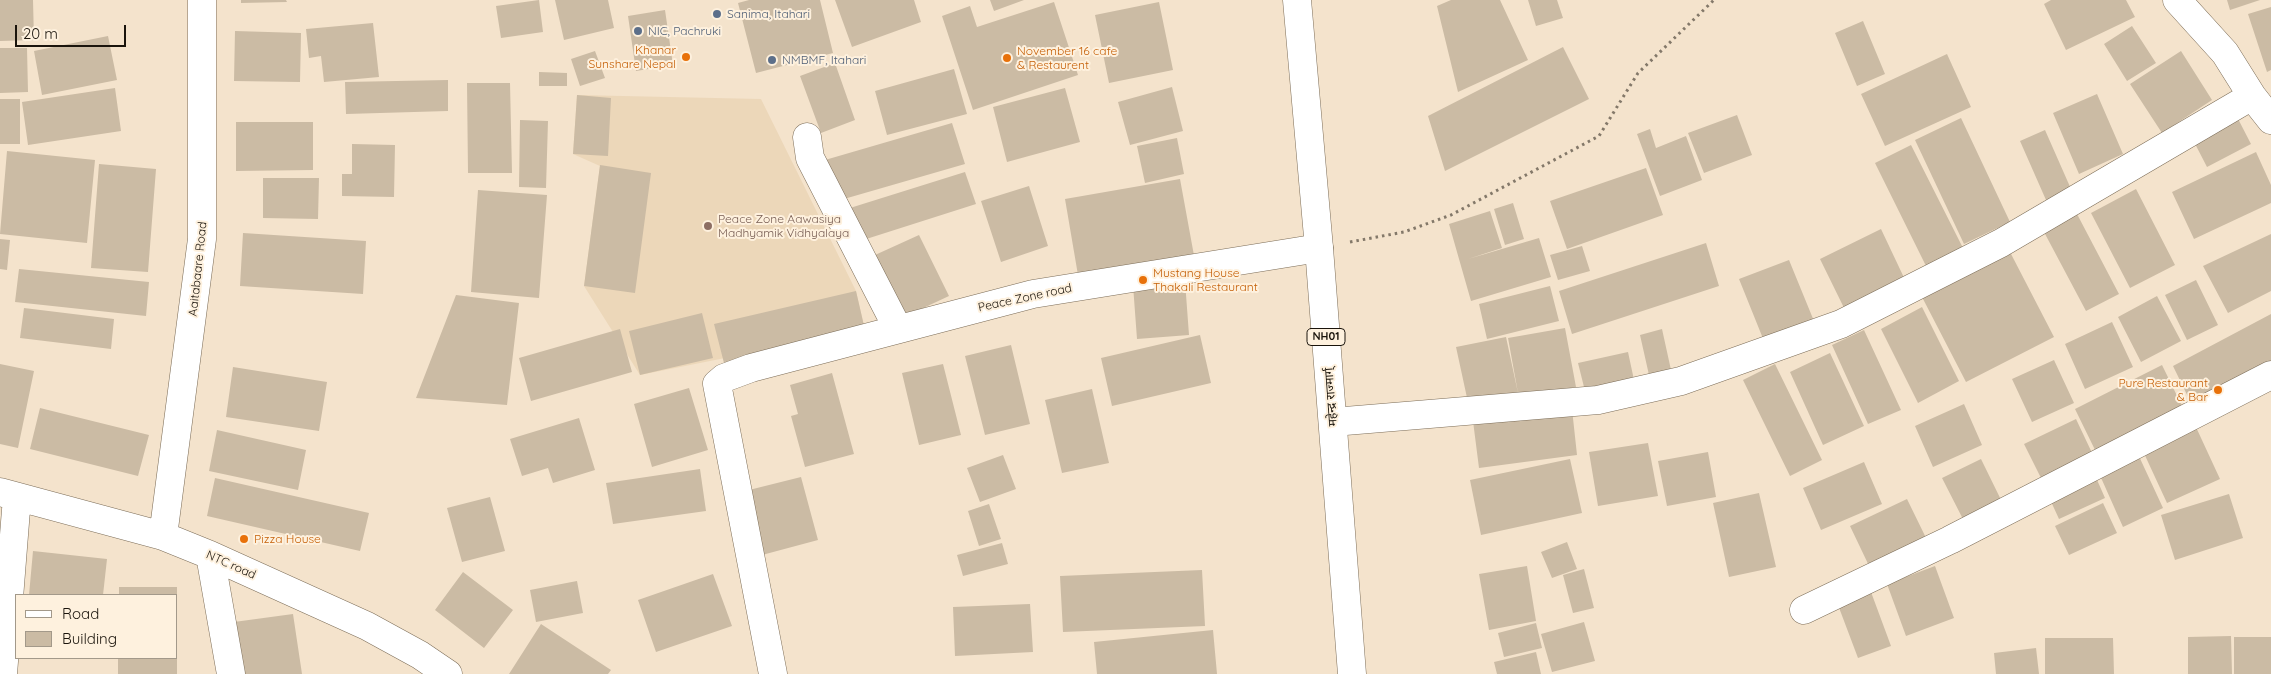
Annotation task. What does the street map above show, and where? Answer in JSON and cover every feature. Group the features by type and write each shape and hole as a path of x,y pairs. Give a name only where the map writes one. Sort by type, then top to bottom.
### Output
{"main road":[{"name":"Aaitabaare Road","path":"163,536 202,239 202,0"},
{"name":"महेन्द्र राज्मार्ग्","path":"1298,0 1352,674"},
{"path":"2177,0 2225,53 2252,96 2271,120"},
{"path":"1332,422 1598,400 1680,381 1841,324 2000,243 2252,96"},
{"path":"806,136 810,158 898,329"},
{"name":"Peace Zone road","path":"773,674 717,384 724,378 751,368 1033,294 1319,248"},
{"path":"1804,610 1950,540 2271,375"},
{"name":"NTC road","path":"9,495 163,536 210,555 367,626 420,655 448,674"},
{"path":"3,674 9,495"},
{"path":"210,555 231,674"}],"path":[{"path":"1319,248 1404,232 1451,215 1599,136 1638,73 1714,0"}],"shaded area":[{"name":"Peace Zone Aawasiya Madhyamik Vidhyalaya","path":"577,95 761,99 856,291 865,330 640,375 584,286 600,166 573,154"}],"building":[{"path":"0,0 33,0 34,40 0,41"},
{"path":"241,0 286,0 287,2 241,3"},
{"path":"539,0 543,32 501,38 496,6"},
{"path":"555,0 608,0 614,28 564,40"},
{"path":"749,0 820,0 833,53 756,73 738,3"},
{"path":"835,0 914,0 921,22 852,47"},
{"path":"990,0 1024,0 994,11"},
{"path":"1451,0 1500,0 1528,60 1458,92 1437,6"},
{"path":"1528,0 1557,0 1563,18 1536,26"},
{"path":"2051,0 2126,0 2135,17 2066,50 2044,4"},
{"path":"2227,0 2260,0 2230,10"},
{"path":"1054,2 1078,75 973,110 942,16 970,6 977,27"},
{"path":"1159,2 1173,70 1109,83 1095,15"},
{"path":"2271,7 2271,70 2267,72 2248,14"},
{"path":"665,10 673,65 636,71 628,16"},
{"path":"1863,21 1885,74 1857,86 1835,33"},
{"path":"373,23 379,77 324,82 321,56 309,58 306,29"},
{"path":"2132,26 2156,63 2127,81 2104,44"},
{"path":"235,31 301,33 300,82 234,81"},
{"path":"108,36 117,80 42,95 34,51"},
{"path":"1563,47 1589,99 1445,171 1428,116"},
{"path":"0,48 27,48 28,92 0,93"},
{"path":"595,51 605,78 580,86 571,59"},
{"path":"2181,51 2212,100 2162,133 2130,84"},
{"path":"1947,54 1971,107 1885,146 1861,94"},
{"path":"835,63 855,120 821,133 800,76"},
{"path":"954,69 967,114 887,135 875,91"},
{"path":"539,72 567,73 567,86 539,86"},
{"path":"448,80 448,111 346,114 345,82"},
{"path":"467,83 510,83 512,173 468,173"},
{"path":"1172,87 1183,131 1130,145 1118,102"},
{"path":"115,88 121,131 28,145 22,102"},
{"path":"1065,88 1080,142 1007,162 993,107"},
{"path":"2097,94 2123,154 2079,174 2053,113"},
{"path":"577,95 611,98 608,156 573,154"},
{"path":"0,99 20,99 20,144 0,144"},
{"path":"2235,113 2251,144 2207,167 2191,136"},
{"path":"1737,115 1752,155 1704,173 1688,133"},
{"path":"1961,118 2010,222 1964,244 1915,140"},
{"path":"520,120 548,121 546,188 519,187"},
{"path":"236,122 313,122 313,170 236,171"},
{"path":"952,123 965,164 837,201 825,160"},
{"path":"1650,129 1656,148 1686,136 1702,180 1660,196 1637,134"},
{"path":"2045,130 2071,189 2046,200 2020,141"},
{"path":"1177,138 1184,174 1145,183 1137,146"},
{"path":"352,144 395,145 394,197 342,196 342,174 352,174"},
{"path":"1911,145 1964,250 1927,268 1875,163"},
{"path":"7,151 95,160 87,243 0,234"},
{"path":"2256,152 2271,185 2271,203 2194,239 2172,192"},
{"path":"99,164 156,169 148,272 91,268"},
{"path":"600,165 651,173 635,293 584,286"},
{"path":"1646,168 1663,215 1567,249 1550,201"},
{"path":"965,172 976,204 860,241 850,208"},
{"path":"263,178 319,178 318,219 263,218"},
{"path":"1180,179 1195,261 1079,281 1065,199"},
{"path":"1029,186 1048,246 1001,262 981,201"},
{"path":"2136,189 2175,265 2130,288 2091,213"},
{"path":"478,190 547,195 539,298 471,292"},
{"path":"1513,203 1524,239 1505,245 1494,209"},
{"path":"1490,211 1502,248 1468,259 1539,238 1551,277 1471,301 1449,224"},
{"path":"2077,214 2119,294 2086,311 2044,232"},
{"path":"1881,229 1907,284 1847,314 1820,259"},
{"path":"243,233 366,241 363,294 240,286"},
{"path":"2271,234 2271,291 2228,313 2203,266"},
{"path":"919,235 949,296 904,317 875,255"},
{"path":"0,239 10,240 7,270 0,269"},
{"path":"1706,243 1719,286 1572,334 1559,291"},
{"path":"1582,246 1590,271 1558,280 1550,255"},
{"path":"2010,252 2054,337 1966,382 1922,297"},
{"path":"1789,260 1816,326 1766,346 1739,279"},
{"path":"19,269 149,282 146,316 15,302"},
{"path":"2196,280 2218,325 2187,340 2165,295"},
{"path":"1185,281 1189,335 1137,339 1133,285"},
{"path":"1550,286 1559,321 1487,339 1479,304"},
{"path":"856,291 865,330 724,363 714,324"},
{"path":"456,295 519,303 507,405 416,398"},
{"path":"2157,296 2181,341 2141,362 2118,317"},
{"path":"1922,307 1959,381 1918,403 1881,329"},
{"path":"24,308 114,319 111,349 20,338"},
{"path":"702,313 713,358 640,375 629,331"},
{"path":"2271,314 2271,366 2192,405 2173,366"},
{"path":"2112,322 2133,367 2085,389 2065,344"},
{"path":"1565,328 1576,387 1469,407 1456,347 1506,337 1518,393 1508,338"},
{"path":"620,329 632,372 531,401 519,358"},
{"path":"1662,329 1671,370 1649,375 1640,335"},
{"path":"1864,330 1901,410 1868,424 1832,345"},
{"path":"1200,335 1211,383 1112,406 1101,358"},
{"path":"1011,345 1030,424 985,435 965,356"},
{"path":"1628,352 1634,380 1585,391 1578,363"},
{"path":"1830,353 1864,426 1823,445 1790,372"},
{"path":"2054,360 2074,403 2032,422 2012,379"},
{"path":"0,364 34,371 18,448 0,444"},
{"path":"943,364 961,435 919,445 902,373"},
{"path":"1775,364 1822,460 1790,476 1743,380"},
{"path":"2162,365 2184,410 2097,454 2075,409"},
{"path":"233,367 327,382 319,431 226,417"},
{"path":"832,373 854,454 805,467 791,416 798,414 790,385"},
{"path":"689,388 708,450 652,467 634,404"},
{"path":"1092,389 1109,463 1062,473 1045,400"},
{"path":"1964,404 1982,445 1933,467 1915,426"},
{"path":"40,408 149,435 138,476 30,449"},
{"path":"1572,409 1577,455 1479,468 1473,421"},
{"path":"579,418 595,470 553,483 548,468 522,476 510,439"},
{"path":"2076,419 2093,455 2042,480 2024,444"},
{"path":"2195,425 2220,479 2167,503 2142,449"},
{"path":"217,430 306,450 298,490 209,471"},
{"path":"1648,443 1658,496 1598,506 1589,452"},
{"path":"1708,452 1716,497 1667,506 1658,461"},
{"path":"2137,452 2163,508 2123,527 2098,471"},
{"path":"1003,455 1016,489 980,502 967,468"},
{"path":"1570,459 1582,513 1481,535 1470,480"},
{"path":"1981,459 2005,508 1967,527 1942,478"},
{"path":"1864,462 1882,504 1821,530 1803,488"},
{"path":"700,469 706,511 613,524 606,483"},
{"path":"2094,473 2105,498 2059,519 2048,495"},
{"path":"801,477 818,540 762,555 745,491"},
{"path":"215,478 369,513 360,551 207,516"},
{"path":"1759,493 1776,567 1729,577 1713,503"},
{"path":"2229,494 2243,538 2175,560 2161,515"},
{"path":"490,497 505,551 462,562 447,508"},
{"path":"1907,499 1928,542 1871,570 1850,526"},
{"path":"2103,503 2117,533 2069,555 2055,526"},
{"path":"989,504 1001,539 979,546 968,511"},
{"path":"1567,542 1577,569 1552,578 1541,552"},
{"path":"1002,543 1008,564 963,576 957,555"},
{"path":"33,551 107,559 103,594 29,594"},
{"path":"1527,566 1536,621 1489,630 1479,574"},
{"path":"1935,566 1954,618 1906,636 1887,584"},
{"path":"1584,569 1594,608 1573,613 1563,575"},
{"path":"1202,570 1205,626 1063,632 1060,576"},
{"path":"463,572 513,610 484,648 435,610"},
{"path":"713,574 732,626 656,652 638,600"},
{"path":"577,581 583,613 536,622 530,590"},
{"path":"119,587 177,587 177,594 119,594"},
{"path":"1871,592 1891,646 1858,658 1838,605"},
{"path":"1030,604 1033,652 955,656 953,607"},
{"path":"293,614 302,674 241,674 234,622"},
{"path":"1584,622 1595,661 1552,672 1541,634"},
{"path":"1536,623 1542,648 1504,657 1498,633"},
{"path":"541,624 611,670 608,674 509,674"},
{"path":"1213,630 1217,674 1097,674 1094,642"},
{"path":"2231,636 2232,674 2188,674 2188,637"},
{"path":"2234,637 2271,637 2271,674 2234,674"},
{"path":"2045,638 2113,638 2114,674 2045,674"},
{"path":"2036,648 2039,674 1996,674 1994,653"},
{"path":"1536,652 1541,674 1497,674 1494,662"},
{"path":"118,659 177,659 177,674 118,674"}],"place":[{"name":"Sanima, Itahari","path":"717,14"},
{"name":"NIC, Pachruki","path":"638,31"},
{"name":"Khanar Sunshare Nepal","path":"686,57"},
{"name":"November 16 cafe & Restaurent","path":"1007,58"},
{"name":"NMBMF, Itahari","path":"772,60"},
{"name":"Peace Zone Aawasiya Madhyamik Vidhyalaya","path":"708,226"},
{"name":"Mustang House Thakali Restaurant","path":"1143,280"},
{"name":"Pure Restaurant & Bar","path":"2218,390"},
{"name":"Pizza House","path":"244,539"}]}
